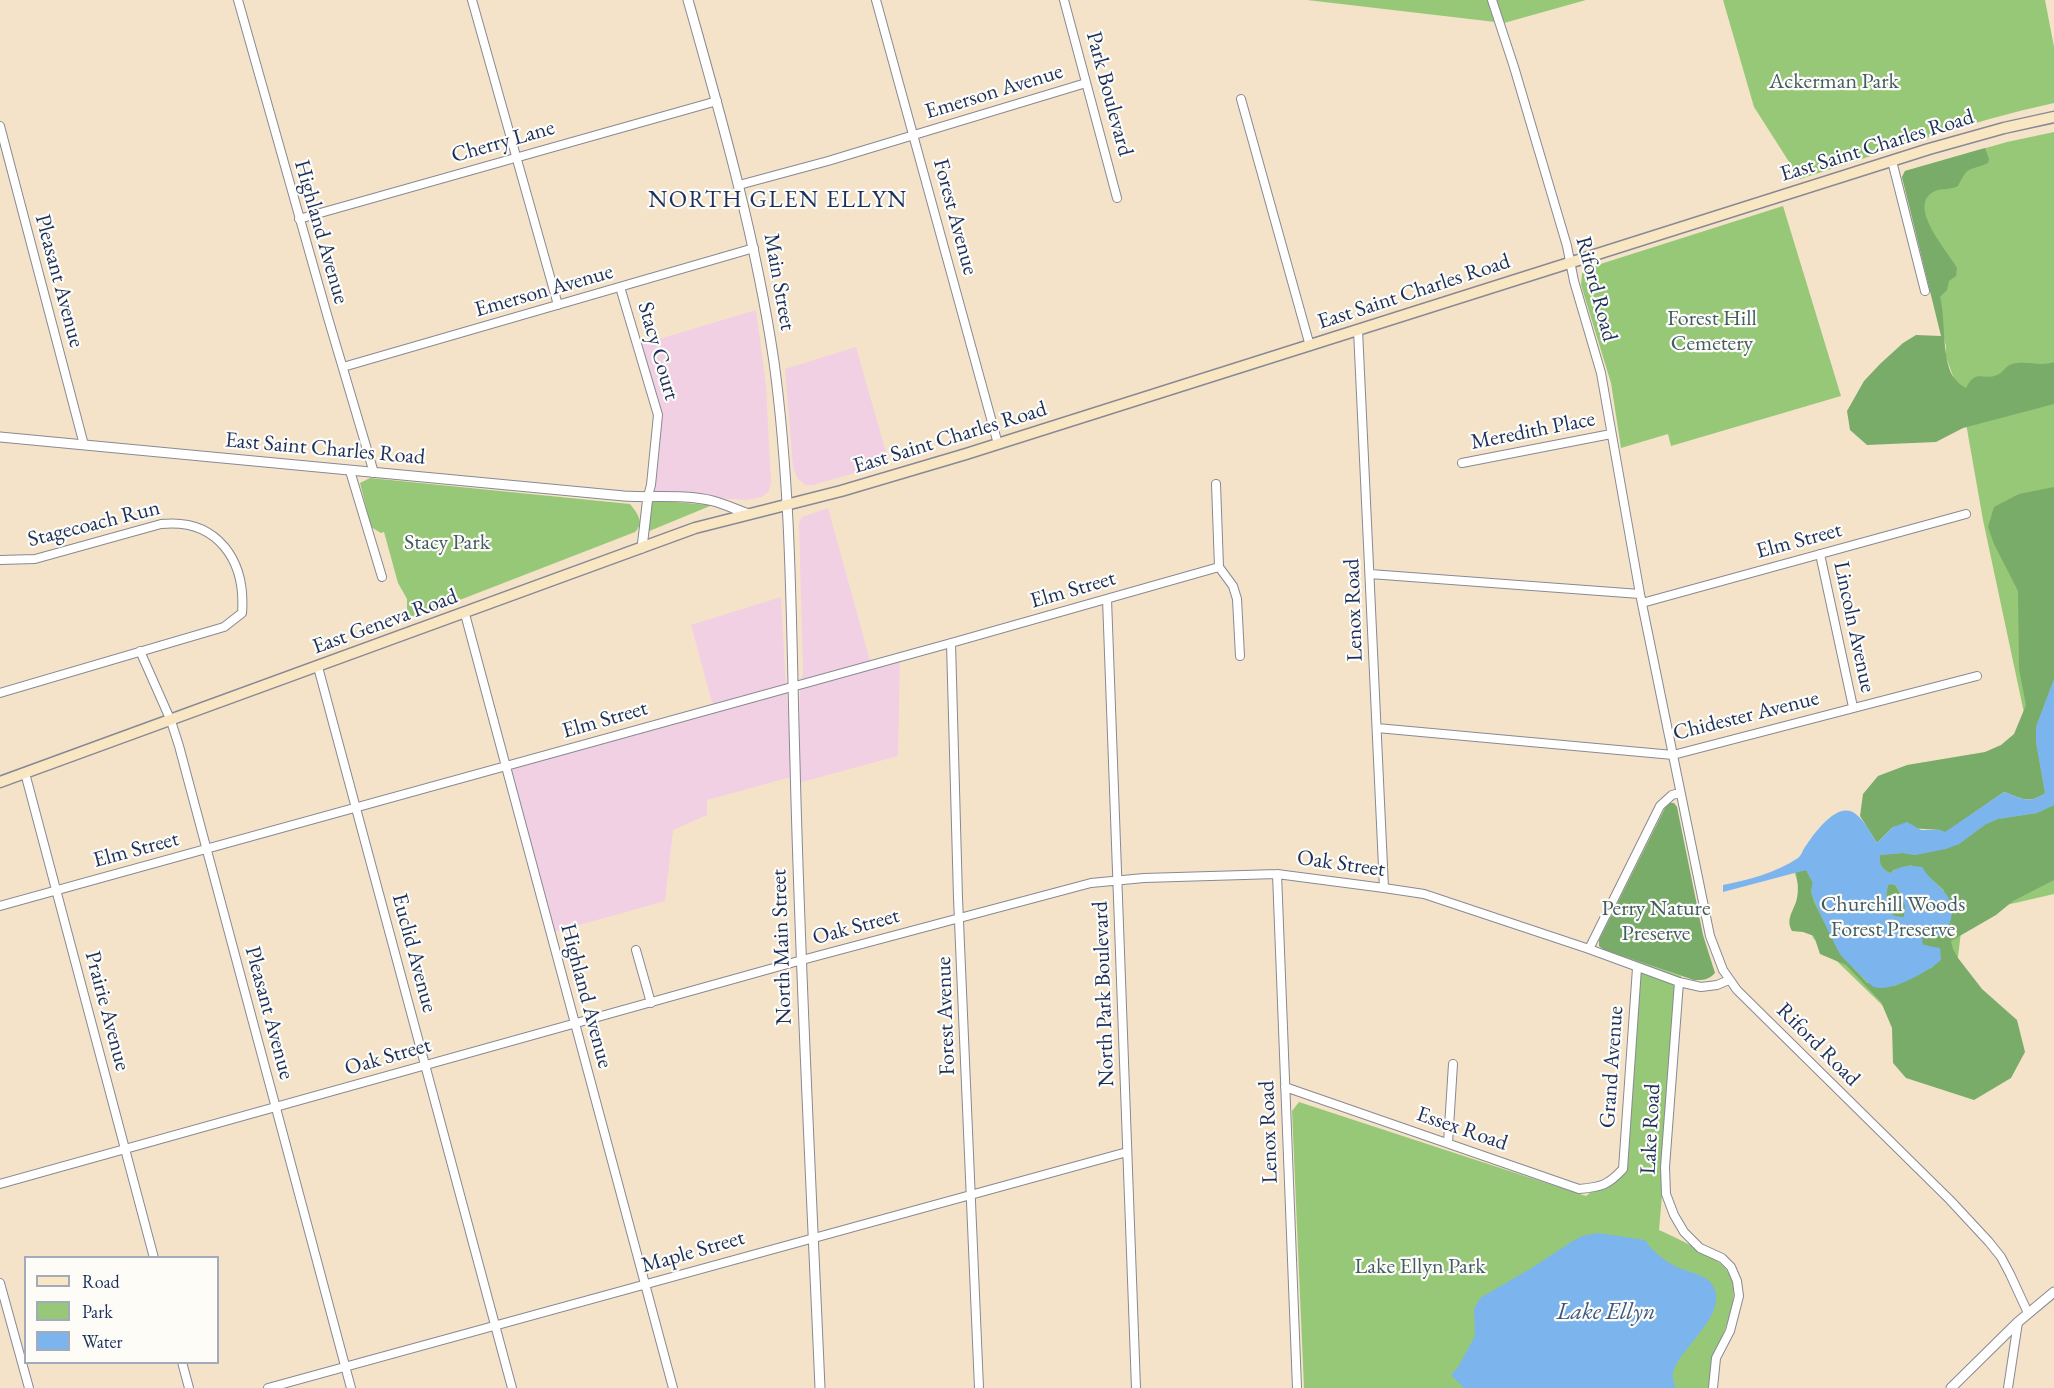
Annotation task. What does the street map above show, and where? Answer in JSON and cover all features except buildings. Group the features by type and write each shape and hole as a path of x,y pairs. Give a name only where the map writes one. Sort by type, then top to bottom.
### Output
{"main road":[{"name":"East Saint Charles Road","path":"786,505 998,444 1971,136 2054,117"},
{"name":"East Geneva Road","path":"0,782 465,614 695,528 786,505"}],"street":[{"name":"Highland Avenue","path":"238,0 299,219 374,473"},
{"path":"472,0 558,305"},
{"name":"Main Street","path":"688,0 740,185 754,248 782,431 786,505"},
{"name":"Forest Avenue","path":"876,0 998,444"},
{"name":"Park Boulevard","path":"1064,0 1117,198"},
{"name":"Riford Road","path":"1492,0 1514,67 1601,373 1640,594 1710,936 1716,955 1729,980 1950,1200 1989,1242 2001,1257 2028,1313"},
{"name":"Emerson Avenue","path":"740,185 914,136 1086,83"},
{"path":"1241,99 1310,345"},
{"name":"Cherry Lane","path":"299,219 717,101"},
{"name":"Pleasant Avenue","path":"0,126 84,446"},
{"path":"1892,161 1925,291"},
{"name":"Emerson Avenue","path":"343,367 754,248"},
{"name":"Stacy Court","path":"620,288 658,415 648,496"},
{"name":"Lenox Road","path":"1358,330 1384,888"},
{"name":"Meredith Place","path":"1462,463 1611,434"},
{"name":"East Saint Charles Road","path":"0,436 84,446 624,496 713,501 749,514"},
{"path":"350,471 382,577"},
{"path":"1216,483 1218,567 1233,586 1237,599 1240,656"},
{"path":"642,548 648,496"},
{"name":"North Main Street","path":"786,505 820,1388"},
{"name":"Elm Street","path":"1642,603 1966,514"},
{"name":"Stagecoach Run","path":"0,560 35,559 161,524 188,525 208,531 223,545 234,561 243,593 242,613 224,627 140,651"},
{"name":"Lincoln Avenue","path":"1820,554 1853,707"},
{"name":"Elm Street","path":"0,906 1218,567"},
{"path":"1370,574 1640,594"},
{"name":"North Park Boulevard","path":"1107,599 1136,1388"},
{"name":"Highland Avenue","path":"465,614 673,1388"},
{"name":"Forest Avenue","path":"951,643 979,1388"},
{"path":"0,693 140,651"},
{"name":"Pleasant Avenue","path":"140,651 171,721 351,1388"},
{"name":"Euclid Avenue","path":"318,667 512,1388"},
{"name":"Chidester Avenue","path":"1377,728 1673,755 1977,676"},
{"name":"Prairie Avenue","path":"25,773 154,1256"},
{"path":"1589,949 1660,806 1672,795 1680,793"},
{"name":"Lenox Road","path":"1277,874 1297,1388"},
{"name":"Oak Street","path":"0,1184 802,960 1091,883 1144,878 1277,874 1424,894 1589,949 1679,982 1701,987 1717,985 1729,980"},
{"path":"636,950 651,1003"},
{"name":"Grand Avenue","path":"1623,1169 1637,968"},
{"name":"Lake Road","path":"1679,982 1665,1167 1666,1194 1684,1232 1700,1248 1722,1258 1731,1267 1737,1281 1739,1296 1730,1331 1716,1358 1713,1388"},
{"path":"1448,1143 1453,1064"},
{"name":"Essex Road","path":"1285,1087 1579,1189 1599,1187 1611,1182 1623,1169"},
{"name":"Maple Street","path":"268,1388 1127,1152"},
{"path":"0,1283 28,1388"},
{"path":"1951,1388 2018,1322 2054,1292"},
{"path":"2008,1388 2018,1322"},
{"path":"183,1364 189,1388"}],"shaded area":[{"path":"756,310 766,385 771,483 769,491 762,497 746,500 649,493 658,418 639,345"},
{"path":"856,347 889,463 813,485 805,485 797,478 793,467 785,369"},
{"path":"828,508 871,664 900,656 898,756 798,783 800,692 803,671 799,523 802,517"},
{"path":"781,597 786,687 713,706 691,625"},
{"path":"787,692 791,777 707,800 707,815 673,830 665,901 554,932 510,768"}],"green space":[{"path":"1307,0 1586,0 1504,23"},
{"name":"Ackerman Park","path":"1723,0 2045,0 2054,47 2054,103 1958,128 1800,179 1754,107"},
{"name":"Churchill Woods Forest Preserve","path":"2054,132 2054,894 1963,915 1945,1066 1813,938 1794,870 2043,802 1983,520 1967,429 1946,357 1946,346 1902,177 1905,171 2007,142"},
{"path":"1985,148 1988,163 1967,171 1958,186 1935,191 1927,198 1925,207 1931,228 1957,268 1956,276 1949,281 1947,290 1940,297 1948,362 1955,379 1966,388 1973,378 1997,375 2012,364 2054,362 2054,404 1963,428 1936,442 1867,445 1850,430 1847,411 1864,381 1903,343 1916,335 1941,336 1902,177 1905,171"},
{"name":"Forest Hill Cemetery","path":"1783,206 1841,396 1671,446 1668,434 1621,448 1611,383 1581,285 1582,273 1591,267"},
{"name":"Stacy Park","path":"370,478 630,504 640,521 635,532 411,617 407,615 407,599 398,583 384,532 381,533 371,527 360,483"},
{"path":"2054,487 2054,679 2036,727 2036,742 2045,793 2029,800 2004,792 1945,833 1940,830 1893,827 1877,843 1860,816 1863,794 1878,776 1907,765 1985,752 2001,745 2014,734 2026,705 2019,669 2018,591 1988,527 1994,507 2019,494"},
{"path":"653,500 709,505 710,506 647,532"},
{"name":"Perry Nature Preserve","path":"1674,803 1677,807 1703,935 1715,973 1706,979 1694,980 1604,950 1599,946 1599,940 1666,806"},
{"path":"2054,805 2054,880 2013,901 1996,915 1951,941 1958,958 1982,989 2017,1020 2025,1052 2011,1078 1974,1100 1906,1078 1893,1063 1892,1028 1881,1002 1846,965 1820,954 1814,936 1792,931 1791,913 1798,895 1796,872 1806,870 1813,883 1811,891 1814,902 1841,955 1867,983 1895,986 1933,967 1929,946 1921,942 1922,937 1929,934 1938,935 1944,890 1926,874 1911,865 1893,870 1891,873 1888,872 1880,864 1880,855 1903,853 1915,855 1959,844 1986,824 1998,819 2037,813"},
{"path":"1888,885 1896,886 1905,905 1904,917 1893,915 1888,907 1887,890"},
{"name":"Lake Ellyn Park","path":"1634,960 1681,976 1659,1230 1711,1257 1724,1267 1731,1277 1734,1288 1731,1313 1717,1349 1709,1388 1304,1388 1292,1111 1299,1102 1586,1196 1620,1165"}],"water":[{"path":"2054,679 2054,805 2037,813 1998,819 1986,824 1959,844 1946,849 1915,855 1903,853 1880,855 1882,867 1891,873 1906,866 1922,867 1951,903 1951,919 1945,933 1941,936 1929,934 1922,938 1923,945 1940,948 1941,960 1919,975 1890,987 1874,987 1868,982 1841,955 1812,895 1813,883 1806,870 1723,892 1723,885 1771,872 1798,858 1821,826 1828,819 1844,811 1851,811 1858,816 1877,843 1893,827 1907,822 1921,830 1945,832 2004,792 2029,800 2039,797 2045,793 2036,742 2036,727","holes":["1888,885 1897,886 1905,905 1904,917 1894,916 1887,902"]},
{"name":"Lake Ellyn","path":"1598,1233 1645,1240 1664,1259 1677,1267 1701,1276 1711,1282 1714,1287 1715,1306 1710,1317 1674,1370 1673,1380 1676,1388 1464,1388 1451,1375 1475,1336 1474,1309 1480,1298 1582,1236"}],"district":[{"name":"NORTH GLEN ELLYN","path":"778,200"}]}
